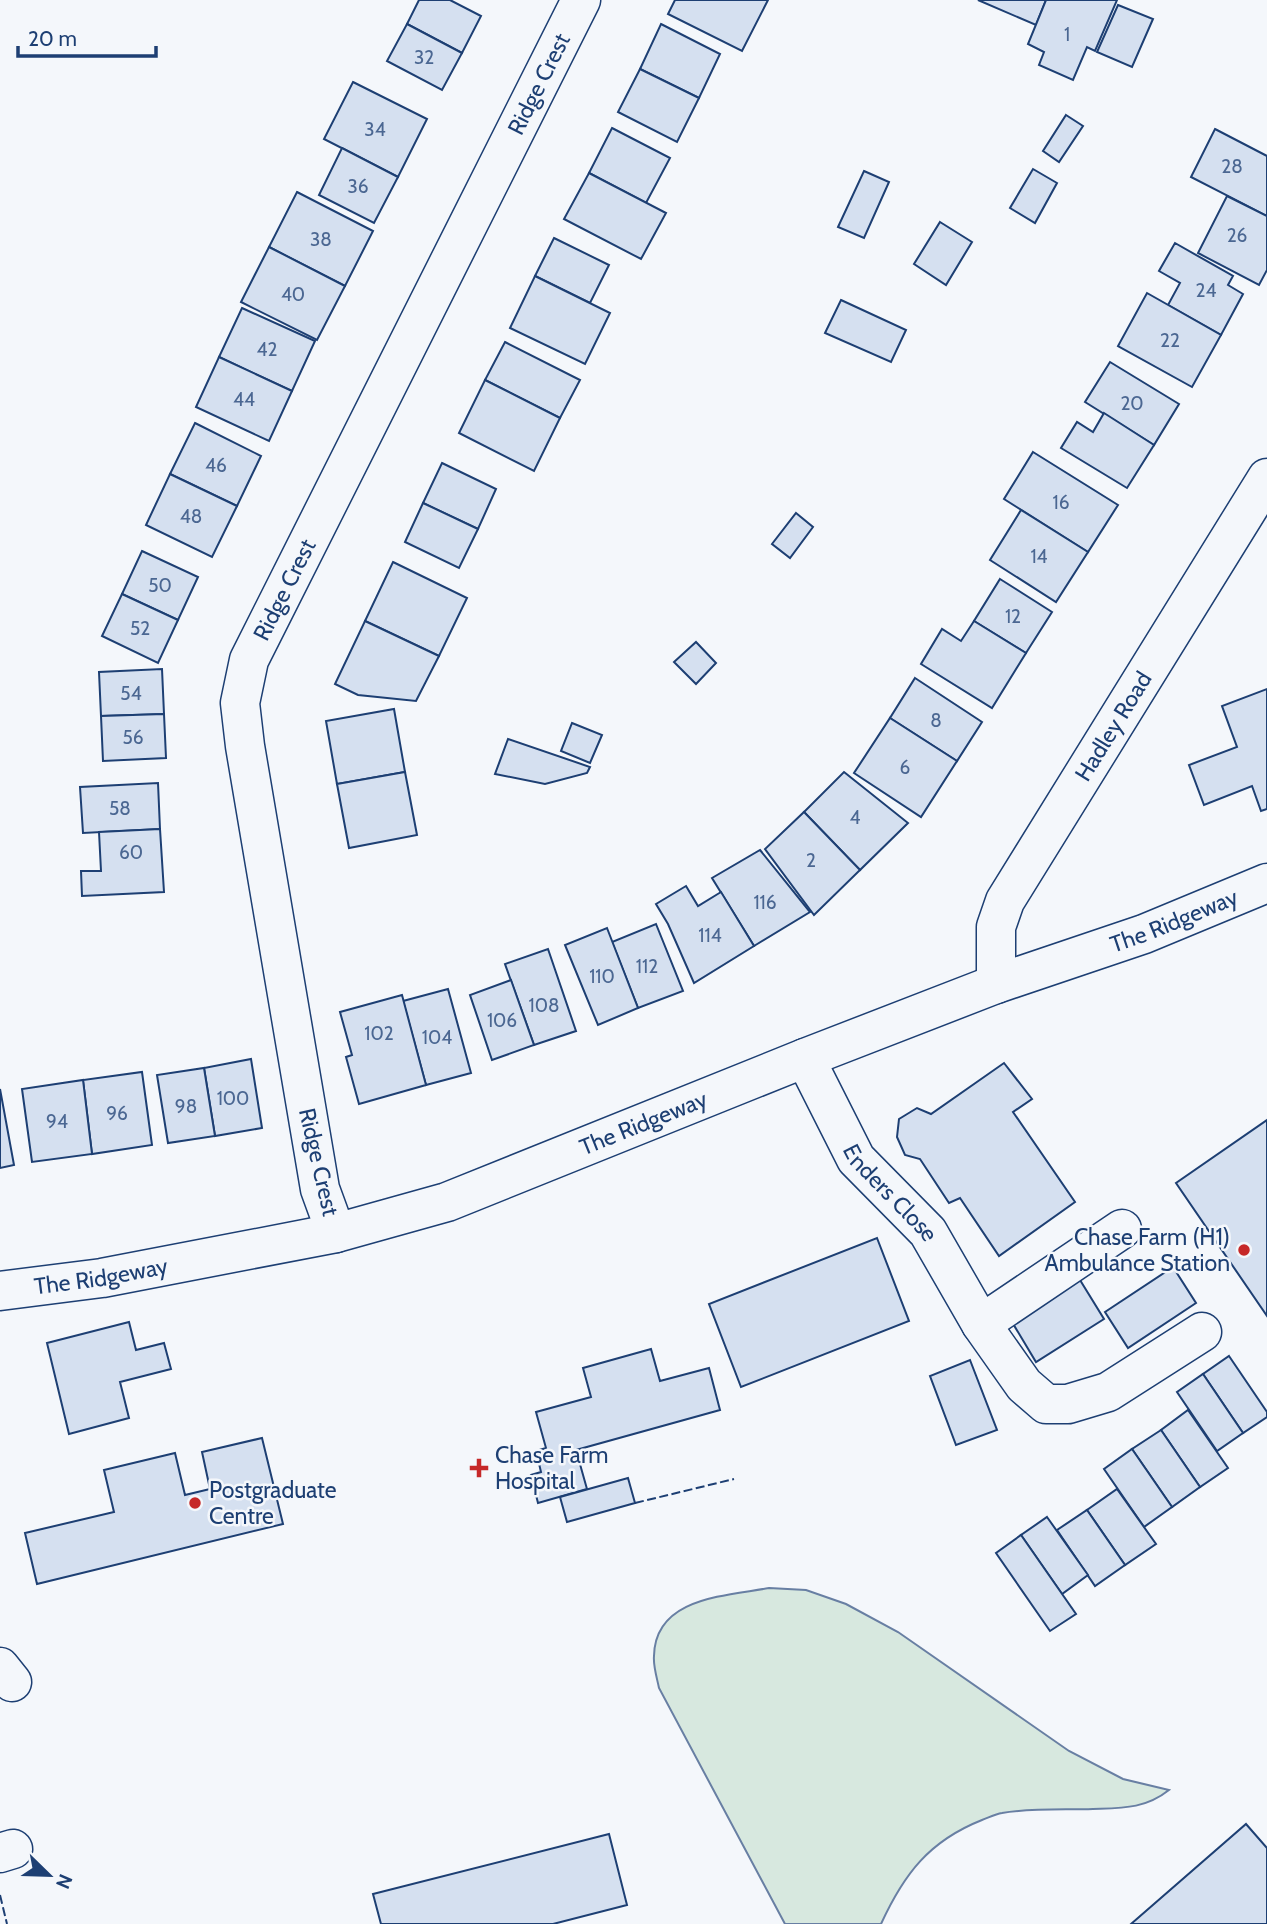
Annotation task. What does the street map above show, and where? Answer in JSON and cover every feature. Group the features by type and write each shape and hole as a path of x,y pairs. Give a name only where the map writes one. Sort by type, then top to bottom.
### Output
{"street":[{"name":"Ridge Crest","path":"336,1233 320,1189 244,746 240,703 249,660 581,0"},
{"name":"Hadley Road","path":"996,984 996,927 1005,901 1267,478"},
{"name":"The Ridgeway","path":"0,1291 102,1278 336,1233 447,1202 805,1058 996,984 1144,934 1267,883"},
{"name":"Enders Close","path":"805,1058 856,1159 928,1232 981,1324 1024,1385 1046,1404 1068,1404 1108,1392 1202,1332"},
{"path":"981,1324 1122,1229"}],"shaded area":[{"path":"769,1588 806,1590 846,1604 898,1632 1069,1751 1123,1779 1169,1790 1151,1801 1123,1808 1024,1810 994,1815 963,1828 920,1861 899,1890 881,1924 785,1924 659,1688 654,1660 657,1636 666,1622 679,1611 714,1597"}],"building":[{"path":"419,0 450,0 481,16 462,53 407,24"},
{"path":"675,0 768,0 742,51 668,14"},
{"path":"978,0 1046,0 1036,25"},
{"path":"1046,0 1117,0 1095,51 1087,47 1073,80 1039,65 1044,52 1028,44"},
{"path":"1118,5 1153,19 1132,67 1097,52"},
{"path":"407,24 462,53 442,90 387,61"},
{"path":"661,24 720,54 699,98 640,69"},
{"path":"640,69 699,98 677,142 618,112"},
{"path":"353,82 427,119 398,177 324,139"},
{"path":"1066,115 1083,126 1059,162 1043,151"},
{"path":"612,128 670,158 646,203 589,173"},
{"path":"1215,129 1267,156 1267,216 1191,177"},
{"path":"342,148 398,177 374,223 319,195"},
{"path":"1033,169 1057,183 1035,223 1010,208"},
{"path":"864,171 889,182 864,238 838,227"},
{"path":"589,173 666,213 641,259 564,219"},
{"path":"297,192 373,231 345,286 269,247"},
{"path":"1227,196 1267,216 1267,270 1259,285 1198,253"},
{"path":"940,222 972,242 946,285 914,264"},
{"path":"554,238 609,265 590,303 535,276"},
{"path":"1175,243 1233,276 1228,285 1243,294 1221,335 1168,305 1180,283 1159,271"},
{"path":"269,247 345,286 317,340 241,302"},
{"path":"535,276 610,313 585,364 510,328"},
{"path":"1147,293 1221,335 1192,387 1118,346"},
{"path":"841,300 906,330 891,362 825,333"},
{"path":"242,308 315,341 292,391 219,357"},
{"path":"505,342 580,380 560,418 485,380"},
{"path":"219,357 292,391 269,441 196,407"},
{"path":"1110,362 1179,404 1154,445 1085,402"},
{"path":"485,380 560,418 534,471 459,433"},
{"path":"1104,413 1154,445 1127,488 1061,448 1077,422 1093,432"},
{"path":"195,423 261,456 237,506 170,474"},
{"path":"1033,452 1118,505 1088,552 1004,499"},
{"path":"442,463 496,489 478,529 423,503"},
{"path":"170,474 237,506 212,557 146,525"},
{"path":"423,503 478,529 459,568 405,542"},
{"path":"1021,510 1088,552 1056,602 990,560"},
{"path":"796,513 813,527 790,558 772,544"},
{"path":"142,551 198,577 178,620 122,594"},
{"path":"393,562 467,598 439,656 365,621"},
{"path":"1000,579 1052,612 1026,653 974,621"},
{"path":"122,594 178,620 158,663 102,636"},
{"path":"365,621 439,656 416,701 358,695 335,684"},
{"path":"974,621 1026,653 992,708 921,664 942,629 961,641"},
{"path":"696,642 716,663 696,684 674,662"},
{"path":"162,669 164,714 101,716 99,672"},
{"path":"915,678 982,722 957,761 890,718"},
{"path":"1267,689 1267,809 1261,811 1252,786 1204,805 1189,765 1237,747 1222,706"},
{"path":"394,709 405,772 337,784 326,721"},
{"path":"164,714 166,758 103,761 101,716"},
{"path":"890,718 957,761 921,817 854,773"},
{"path":"572,723 602,735 590,763 561,751"},
{"path":"508,739 590,767 587,773 545,784 495,774"},
{"path":"405,772 417,835 349,848 337,784"},
{"path":"844,772 908,823 860,870 804,812"},
{"path":"158,783 160,829 83,833 80,787"},
{"path":"804,812 860,870 814,915 765,849"},
{"path":"160,829 164,892 82,896 81,871 101,871 99,832"},
{"path":"760,850 810,912 754,946 712,878"},
{"path":"686,886 698,906 721,892 754,946 694,983 668,924 656,904"},
{"path":"656,924 683,991 638,1008 612,942"},
{"path":"607,928 638,1008 598,1025 565,945"},
{"path":"548,949 576,1031 534,1045 505,964"},
{"path":"511,980 534,1045 492,1060 470,995"},
{"path":"448,989 471,1073 426,1085 403,1001"},
{"path":"402,995 426,1085 359,1104 346,1057 352,1055 340,1012"},
{"path":"251,1059 262,1128 215,1136 204,1068"},
{"path":"1004,1063 1032,1099 1013,1112 1075,1202 999,1256 960,1198 949,1203 920,1159 905,1155 897,1137 899,1119 917,1108 931,1114"},
{"path":"204,1068 215,1136 168,1143 157,1075"},
{"path":"142,1072 152,1145 92,1154 83,1080"},
{"path":"83,1080 92,1154 32,1162 22,1089"},
{"path":"0,1089 14,1165 0,1168"},
{"name":"Chase Farm (H1) Ambulance Station","path":"1267,1120 1267,1316 1176,1183"},
{"path":"877,1238 909,1321 741,1387 709,1304"},
{"path":"1173,1267 1196,1303 1128,1348 1105,1312"},
{"path":"1080,1280 1104,1319 1036,1362 1012,1322"},
{"path":"129,1322 136,1350 164,1343 171,1369 120,1382 129,1418 69,1434 47,1343"},
{"path":"651,1349 660,1381 709,1368 720,1410 576,1450 587,1489 538,1503 531,1475 541,1472 536,1451 546,1448 536,1412 591,1397 583,1368"},
{"path":"1229,1356 1267,1412 1267,1417 1243,1433 1203,1374"},
{"path":"970,1360 997,1430 956,1445 930,1376"},
{"path":"1203,1374 1243,1433 1217,1451 1177,1392"},
{"path":"1188,1410 1228,1468 1200,1487 1161,1430"},
{"path":"1161,1430 1200,1487 1172,1507 1132,1449"},
{"name":"Postgraduate Centre","path":"262,1438 283,1524 37,1584 25,1533 114,1512 104,1470 175,1453 185,1495 210,1489 202,1452"},
{"path":"1132,1449 1172,1507 1144,1527 1104,1469"},
{"path":"628,1478 635,1503 567,1522 560,1497"},
{"path":"1117,1489 1156,1544 1125,1565 1087,1510"},
{"path":"1087,1510 1125,1565 1095,1586 1057,1530"},
{"path":"1047,1517 1088,1575 1062,1594 1021,1535"},
{"path":"1021,1535 1076,1614 1050,1631 996,1553"},
{"path":"1246,1824 1267,1848 1267,1924 1131,1924"},
{"path":"609,1834 627,1905 553,1924 381,1924 373,1894"}],"fence":[{"path":"635,1503 734,1479"},
{"path":"0,1895 7,1924"}],"place":[{"name":"Chase Farm (H1) Ambulance Station","path":"1244,1250"},
{"name":"Chase Farm Hospital","path":"479,1468"},
{"name":"Postgraduate Centre","path":"195,1503"}]}
